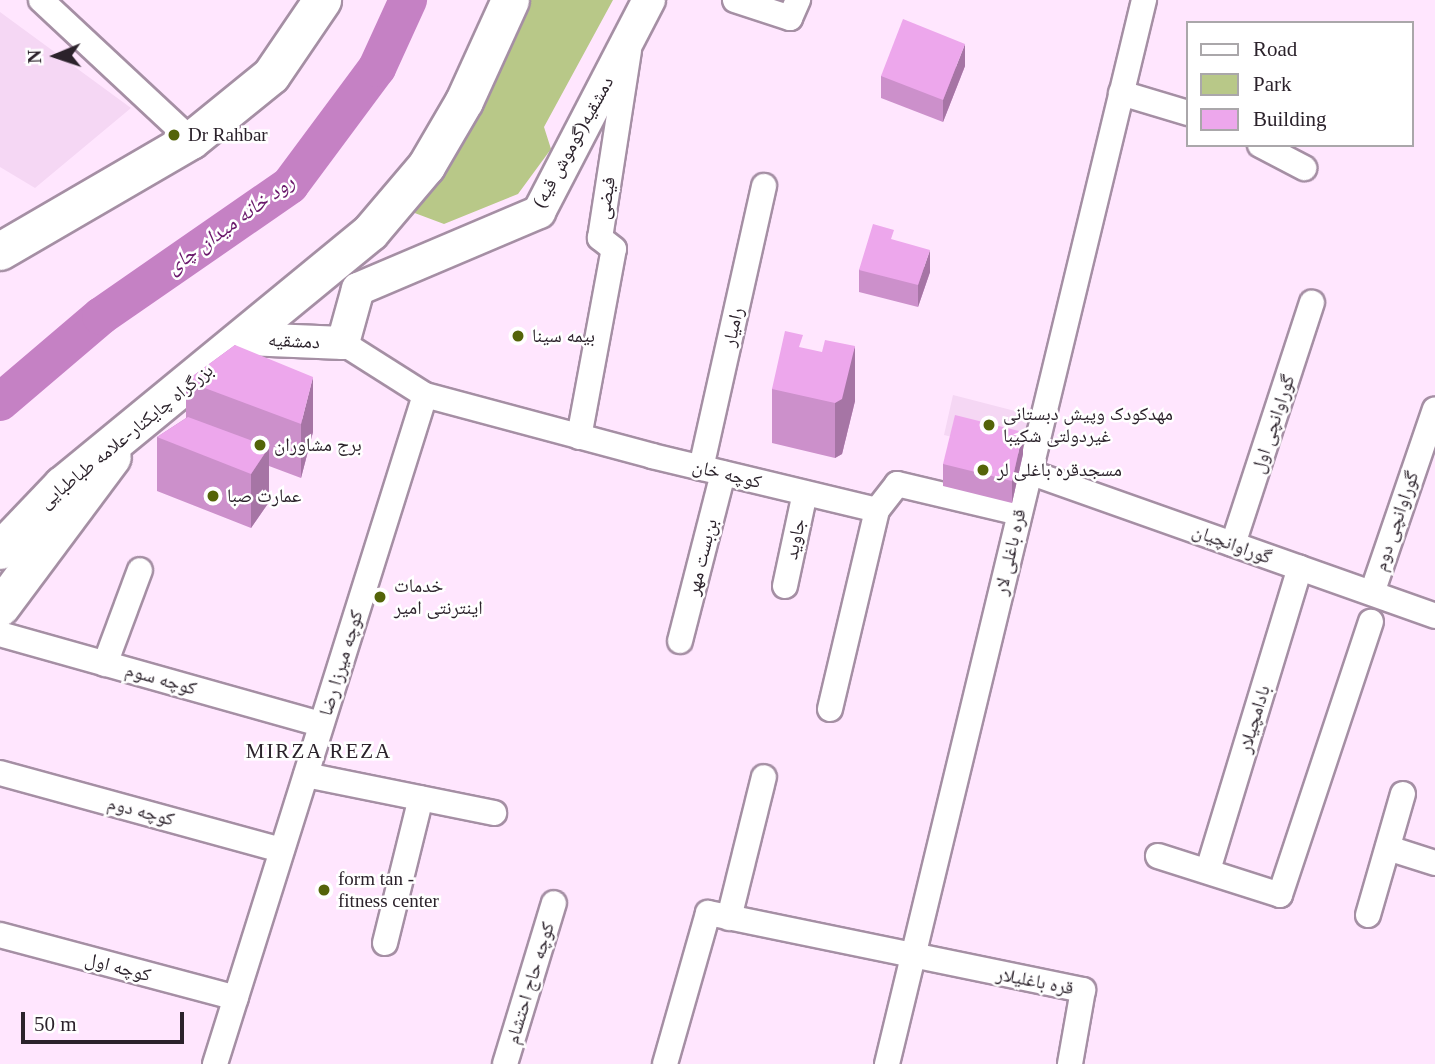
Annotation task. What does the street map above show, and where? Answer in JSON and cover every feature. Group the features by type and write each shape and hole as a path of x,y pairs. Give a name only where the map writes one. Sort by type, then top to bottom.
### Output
{"highway":[{"path":"0,251 191,140 271,75 322,0"},
{"name":"بزرگراه چایکنار-علامه طباطبایی","path":"0,550 62,485 246,339 370,232 426,166 464,101 510,0"},
{"path":"0,607 128,433"}],"main road":[{"name":"دمشقیه(گوموش قیه)","path":"343,343 358,289 539,212 649,0"},
{"name":"دمشقیه","path":"246,339 343,343"}],"street":[{"path":"41,0 191,140"},
{"path":"735,0 790,18 799,0"},
{"name":"قره باغلی لار","path":"887,1064 1144,0"},
{"name":"فیضی","path":"579,437 614,249 600,238 631,35"},
{"path":"1121,93 1186,112"},
{"path":"1265,147 1304,168"},
{"name":"رامیار","path":"712,470 764,186"},
{"name":"گوراوانچی اول","path":"1233,544 1312,303"},
{"path":"343,343 425,395"},
{"name":"کوچه خان","path":"425,395 579,437 877,510"},
{"name":"کوچه میرزا رضا","path":"215,1064 425,395"},
{"name":"گوراوانچی دوم","path":"1372,593 1435,409"},
{"name":"بن‌بست مهر","path":"680,641 712,470"},
{"name":"گوراوانچیان","path":"1029,472 1435,616"},
{"path":"831,709 877,510 897,484 1020,513"},
{"name":"جاوید","path":"785,586 805,493"},
{"name":"بادامچیلار","path":"1208,870 1300,568"},
{"path":"105,664 140,570"},
{"path":"1158,856 1280,895 1371,622"},
{"name":"کوچه سوم","path":"0,634 321,724"},
{"name":"کوچه دوم","path":"0,773 282,850"},
{"path":"306,775 494,813"},
{"path":"729,918 764,777"},
{"path":"1368,915 1403,794"},
{"path":"385,943 421,798"},
{"path":"1388,848 1435,863"},
{"name":"کوچه حاج احتشام","path":"505,1064 554,903"},
{"path":"665,1064 708,913 914,958"},
{"name":"کوچه اول","path":"0,935 236,998"},
{"name":"قره باغلیلار","path":"914,958 1083,990 1070,1064"}],"shaded area":[{"path":"0,12 131,108 35,188 0,167"},
{"name":"مهدکودک وپیش دبستانی غیردولتی شکیبا","path":"953,395 1035,416 1023,454 944,435"}],"green space":[{"path":"531,0 613,0 544,127 551,149 518,194 444,224 412,212"}],"building":[{"path":"903,19 965,44 943,100 881,76"},
{"path":"873,224 894,230 891,239 930,250 918,285 859,270"},
{"path":"785,331 803,335 799,347 822,352 825,340 855,346 842,399 835,403 772,389"},
{"path":"235,345 313,377 301,424 186,381"},
{"path":"955,415 1023,432 1012,481 943,464"},
{"path":"188,417 269,447 251,474 157,437"}],"waterway":[{"name":"رود خانه میدان چای","path":"0,402 101,316 290,185 377,68 408,0"}],"place":[{"name":"Dr Rahbar","path":"174,135"},
{"name":"بیمه سینا","path":"518,336"},
{"name":"مهدکودک وپیش دبستانی غیردولتی شکیبا","path":"989,425"},
{"name":"برج مشاوران","path":"260,445"},
{"name":"مسجدقره باغلی لر","path":"983,470"},
{"name":"عمارت صبا","path":"213,496"},
{"name":"خدمات اینترنتی امیر","path":"380,597"},
{"name":"form tan - fitness center","path":"324,890"}],"district":[{"name":"MIRZA REZA","path":"319,751"}]}
